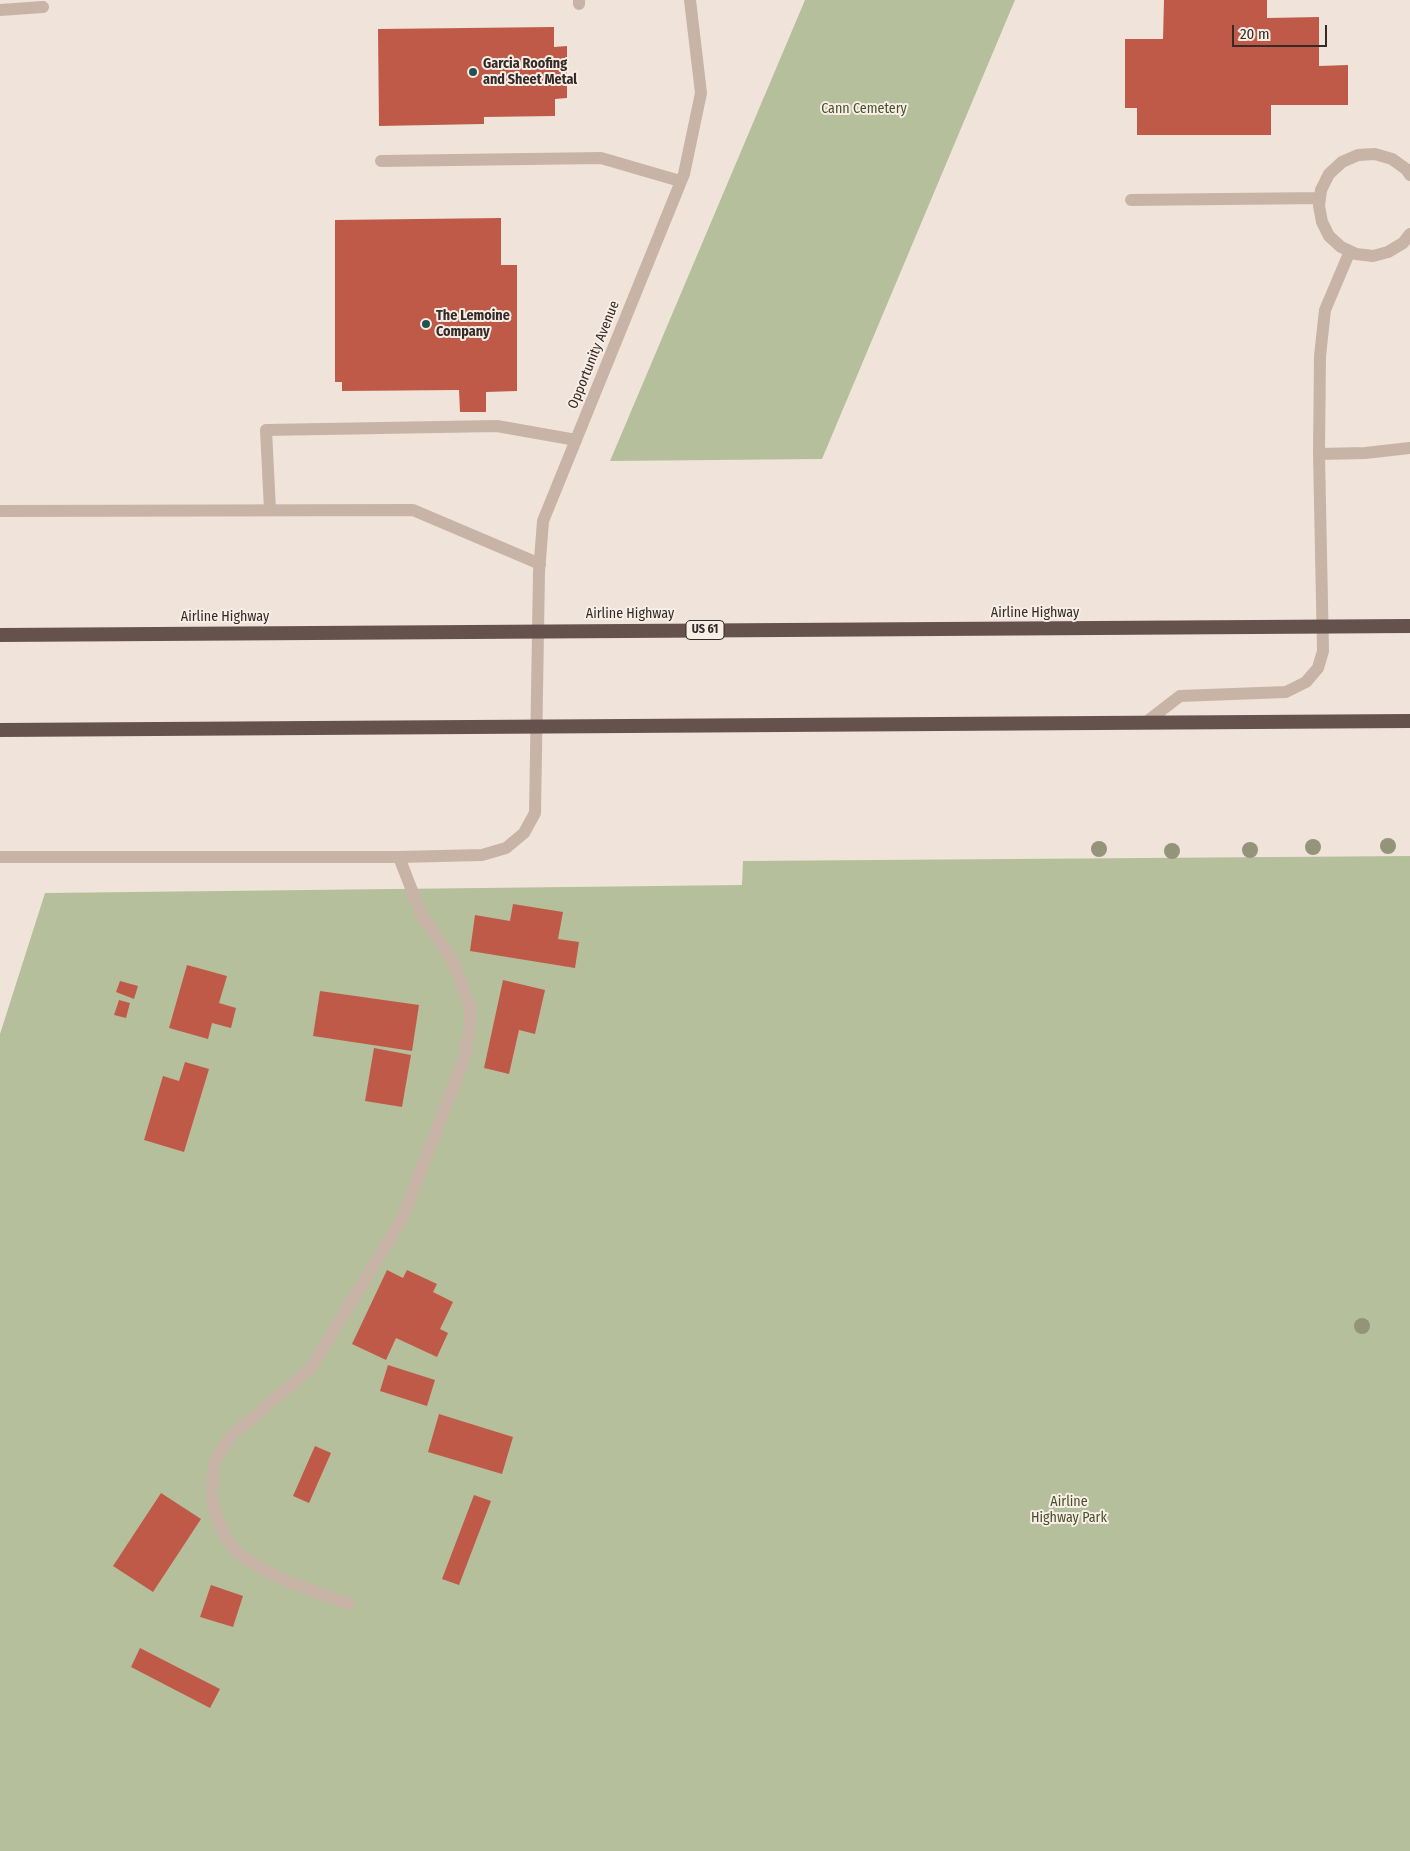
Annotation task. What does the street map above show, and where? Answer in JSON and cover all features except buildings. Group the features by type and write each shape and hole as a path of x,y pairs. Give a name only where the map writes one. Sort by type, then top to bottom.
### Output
{"highway":[{"name":"Airline Highway","path":"0,635 1410,626"},
{"path":"0,730 1410,721"}],"street":[{"name":"Opportunity Avenue","path":"0,857 399,857 482,855 506,848 524,833 535,813 540,564 543,521 684,174 701,93 690,0"},
{"path":"0,10 44,7"},
{"path":"1410,175 1406,169 1392,159 1375,154 1358,155 1342,162 1329,174 1321,190 1319,206 1322,222 1330,236 1342,247 1356,254 1373,256 1388,252 1402,243 1410,234"},
{"path":"381,161 601,158 680,181"},
{"path":"1131,200 1320,198"},
{"path":"1145,722 1180,696 1286,692 1306,682 1318,668 1323,651 1319,454 1320,356 1325,310 1350,251"},
{"path":"270,510 266,430 497,426 576,440"},
{"path":"1319,454 1365,453 1410,448"},
{"path":"0,511 413,510 540,564"},
{"path":"348,1604 294,1584 262,1569 235,1551 225,1536 215,1513 211,1491 215,1460 231,1436 310,1368 402,1219 464,1059 470,1030 470,1007 465,990 453,960 421,914 399,857"}],"green space":[{"name":"Cann Cemetery","path":"805,0 1015,0 822,459 610,461"},
{"name":"Airline Highway Park","path":"1410,856 1410,1851 0,1851 0,1034 45,893 742,885 743,861"}],"place":[{"name":"Garcia Roofing and Sheet Metal","path":"473,72"},
{"name":"The Lemoine Company","path":"426,324"}]}
